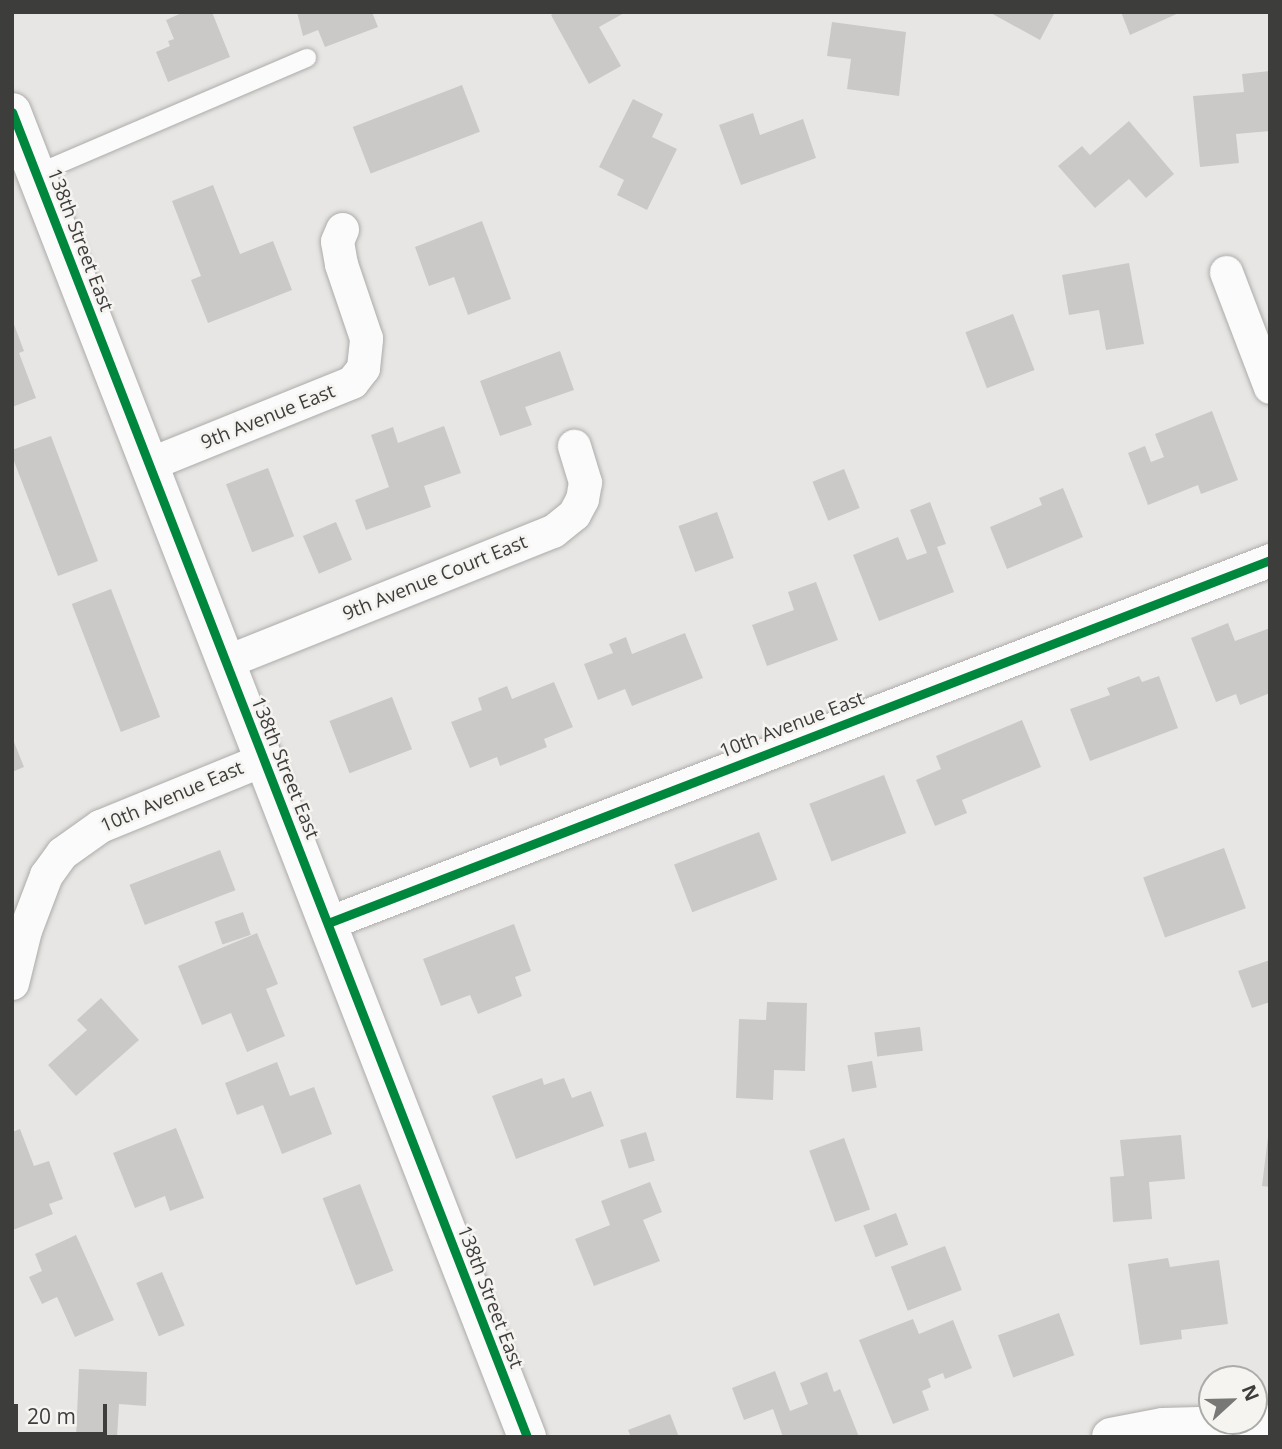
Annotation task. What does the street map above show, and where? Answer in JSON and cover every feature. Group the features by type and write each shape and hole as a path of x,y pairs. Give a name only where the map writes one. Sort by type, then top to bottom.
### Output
{"street":[{"name":"138th Street East","path":"12,112 527,1437"},
{"name":"9th Avenue East","path":"149,464 352,382 363,368 366,338 341,264 337,241 342,229"},
{"path":"1226,272 1270,387"},
{"name":"9th Avenue Court East","path":"225,662 553,531 573,514 582,499 585,482 574,446"},
{"name":"10th Avenue East","path":"327,923 1270,560"},
{"name":"10th Avenue East","path":"12,983 25,930 46,875 62,853 100,826 262,760"},
{"path":"1111,1437 1164,1427 1270,1424"}],"lane":[{"path":"36,174 307,58"}],"building":[{"path":"184,12 212,12 230,57 168,82 156,52 170,46 168,41 174,39 166,20"},
{"path":"297,12 372,12 378,27 325,47 318,30 303,36"},
{"path":"556,12 626,12 599,27 621,66 589,84 551,15"},
{"path":"989,12 1055,12 1040,40"},
{"path":"1121,12 1181,12 1130,35"},
{"path":"832,22 906,32 899,96 847,89 851,59 827,56"},
{"path":"1270,71 1270,131 1236,134 1239,163 1200,167 1193,96 1244,92 1242,74"},
{"path":"462,85 480,132 371,174 353,127"},
{"path":"633,99 663,114 652,137 677,149 647,210 617,195 624,180 599,167"},
{"path":"753,113 760,135 803,119 816,158 741,185 719,125"},
{"path":"1129,121 1174,174 1146,198 1129,179 1095,208 1058,166 1082,146 1090,155"},
{"path":"213,185 240,254 273,241 292,290 208,323 191,280 201,276 172,201"},
{"path":"482,221 511,299 468,315 454,277 429,286 415,247"},
{"path":"1129,263 1144,344 1106,350 1099,310 1069,315 1062,275"},
{"path":"1013,314 1035,370 987,388 965,332"},
{"path":"12,319 24,351 19,353 36,398 12,407"},
{"path":"560,351 574,390 525,407 532,425 500,436 480,381"},
{"path":"1212,411 1238,480 1201,494 1198,485 1148,505 1128,453 1145,446 1151,462 1164,457 1155,434"},
{"path":"444,426 461,473 424,486 431,507 366,530 355,500 389,487 371,435 393,427 398,443"},
{"path":"51,436 98,561 58,576 12,456 12,450"},
{"path":"268,468 294,536 252,552 226,484"},
{"path":"844,469 860,508 828,521 812,482"},
{"path":"1063,488 1083,537 1007,569 990,527 1042,505 1039,498"},
{"path":"930,502 946,544 937,547 954,592 879,621 853,555 898,537 907,560 927,553 910,510"},
{"path":"717,512 734,558 695,572 678,526"},
{"path":"336,522 352,560 319,574 303,536"},
{"path":"816,582 838,640 767,666 752,625 794,610 788,592"},
{"path":"111,589 160,717 121,732 72,604"},
{"path":"1228,623 1235,641 1270,628 1270,693 1240,705 1236,694 1216,702 1191,638"},
{"path":"685,633 703,678 632,706 625,689 598,700 584,664 613,653 609,644 626,637 632,654"},
{"path":"1139,676 1142,682 1159,676 1178,728 1090,761 1070,709 1110,695 1107,688"},
{"path":"554,682 573,727 544,739 547,747 500,766 497,757 470,768 451,722 482,710 478,698 507,686 512,699"},
{"path":"392,697 412,749 350,773 329,721"},
{"path":"1022,720 1041,767 962,800 967,813 935,826 916,780 941,769 936,756"},
{"path":"12,737 24,767 12,772"},
{"path":"884,775 906,833 832,862 809,804"},
{"path":"759,832 777,880 692,912 674,865"},
{"path":"1224,848 1246,908 1165,938 1143,877"},
{"path":"220,850 235,890 145,925 129,885"},
{"path":"243,912 251,935 222,944 215,922"},
{"path":"514,924 531,971 515,977 522,996 478,1014 470,995 441,1006 423,959"},
{"path":"257,933 278,984 266,989 285,1036 247,1052 231,1013 202,1025 178,966"},
{"path":"1270,960 1270,1002 1252,1008 1238,971"},
{"path":"101,998 139,1040 76,1096 48,1065 87,1030 77,1020"},
{"path":"767,1002 807,1003 805,1071 774,1070 773,1100 736,1098 739,1019 766,1020"},
{"path":"920,1027 923,1051 877,1056 874,1033"},
{"path":"872,1061 877,1088 852,1092 847,1065"},
{"path":"277,1062 290,1096 314,1087 332,1134 282,1154 263,1105 237,1115 225,1083"},
{"path":"542,1078 544,1085 564,1078 572,1098 591,1091 604,1126 516,1159 492,1096"},
{"path":"176,1128 204,1198 170,1211 165,1196 135,1208 113,1153"},
{"path":"20,1129 34,1166 49,1161 63,1199 49,1204 53,1214 13,1230 12,1132"},
{"path":"646,1132 655,1161 629,1169 620,1140"},
{"path":"1181,1135 1185,1179 1149,1182 1152,1219 1113,1222 1110,1177 1124,1176 1120,1140"},
{"path":"1270,1137 1270,1187 1262,1186"},
{"path":"844,1138 870,1209 835,1222 809,1151"},
{"path":"650,1182 662,1212 643,1220 660,1261 594,1286 575,1239 610,1225 601,1201"},
{"path":"360,1184 393,1271 356,1285 323,1198"},
{"path":"896,1213 908,1245 876,1257 863,1226"},
{"path":"76,1235 114,1320 75,1337 57,1297 42,1304 29,1277 42,1271 35,1254"},
{"path":"945,1246 962,1290 908,1311 891,1267"},
{"path":"1168,1258 1170,1267 1219,1260 1228,1324 1181,1330 1182,1339 1140,1345 1128,1264"},
{"path":"162,1272 185,1325 159,1336 136,1283"},
{"path":"1059,1313 1074,1355 1013,1378 998,1335"},
{"path":"913,1319 919,1334 953,1320 972,1368 945,1379 943,1373 928,1379 931,1387 922,1391 929,1410 893,1424 859,1340"},
{"path":"79,1369 147,1372 146,1406 119,1404 117,1437 76,1437"},
{"path":"775,1371 790,1411 808,1404 800,1383 827,1372 834,1392 840,1389 859,1437 783,1437 773,1409 744,1420 732,1388"},
{"path":"670,1414 679,1437 631,1437 628,1430"}],"cycle path":[{"path":"12,112 527,1437"},
{"path":"328,923 1270,560"}]}
